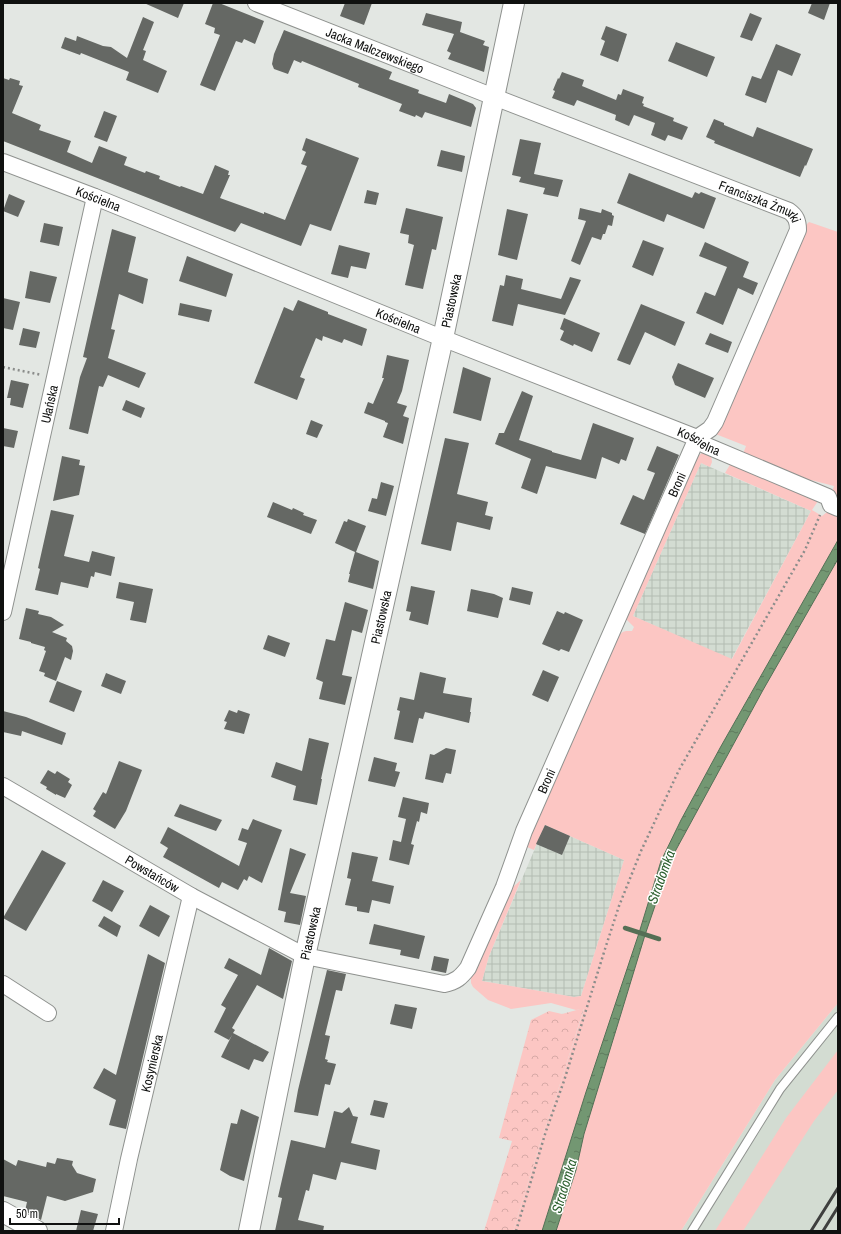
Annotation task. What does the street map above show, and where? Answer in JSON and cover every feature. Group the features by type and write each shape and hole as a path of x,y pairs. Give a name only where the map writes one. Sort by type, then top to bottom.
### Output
{"street":[{"name":"Jacka Malczewskiego","path":"256,3 494,97"},
{"name":"Piastowska","path":"249,1231 305,956 443,338 514,3"},
{"name":"Franciszka Żmurki","path":"494,97 789,211 796,216 798,230 715,422 710,429 697,438"},
{"name":"Kościelna","path":"3,162 95,197 443,338 697,438 705,445 832,503"},
{"name":"Ułańska","path":"3,612 95,197"},
{"name":"Broni","path":"305,956 444,984 459,979 468,968 504,887 524,831 697,438"},
{"name":"Powstańców","path":"3,786 191,896 305,956"},
{"name":"Kosynierska","path":"114,1231 191,896"},
{"path":"3,984 48,1014"},
{"path":"3,1212 37,1231"}],"lane":[{"path":"692,1231 780,1089 838,1017"}],"path":[{"path":"3,367 55,377"},
{"path":"516,1231 546,1131 564,1081 619,906 641,851 679,770 832,503"}],"shaded area":[{"path":"701,463 811,511 731,660 633,616"},
{"path":"545,825 624,860 581,996 574,997 482,981 489,956"},
{"path":"838,1003 838,1231 681,1231 775,1080"}],"green space":[{"path":"809,222 838,232 838,506 832,492 834,486 806,480 743,454 746,446 713,433 805,226"},
{"path":"703,452 711,455 712,462 710,467 701,463 633,616 732,659 811,511 725,473 731,463 818,501 812,510 822,516 831,509 838,512 838,540 720,748 681,820 661,861 542,1231 513,1231 584,1009 576,1010 551,1003 511,1009 488,1000 473,987 471,983 471,973 506,893 521,880 489,956 482,981 574,997 581,996 624,860 545,825 534,850 527,847 528,833 618,637 624,631 632,631 634,627 626,619 626,608 695,459"},
{"path":"838,559 838,1003 775,1080 681,1231 556,1231 576,1170 584,1134 645,935 671,859 763,690"},
{"path":"584,1008 513,1231 484,1231 512,1141 499,1138 531,1020 549,1011 562,1014"},
{"path":"838,1050 838,1090 814,1121 743,1231 715,1231 786,1118"}],"water":[{"path":"838,540 838,559 763,690 671,859 645,935 584,1134 576,1170 556,1231 542,1231 661,861 681,820 720,748"}],"building":[{"path":"144,3 184,3 178,18"},
{"path":"213,3 219,3 264,21 255,44 244,39 242,43 236,41 215,91 200,85 220,35 214,33 215,28 205,24"},
{"path":"345,3 372,3 364,25 340,16"},
{"path":"812,3 830,3 824,20 808,13"},
{"path":"426,13 462,22 460,32 485,41 483,45 489,47 484,72 448,59 451,53 447,51 454,34 422,25"},
{"path":"750,13 762,18 752,41 740,37"},
{"path":"143,17 154,22 143,50 146,51 143,60 167,71 158,93 126,80 129,72 81,53 80,55 61,48 65,37 76,41 77,36 103,46 111,47 127,58"},
{"path":"606,26 627,34 618,62 600,55 605,41 601,39"},
{"path":"284,30 392,72 389,79 419,90 418,93 446,103 449,94 473,104 476,108 471,127 425,112 422,118 399,111 402,104 358,87 359,84 302,61 301,63 294,60 288,74 274,69 272,64 274,54"},
{"path":"676,42 715,57 707,77 668,61"},
{"path":"776,44 801,54 792,76 778,70 766,103 745,95 752,76 761,79"},
{"path":"562,72 584,80 582,86 616,100 618,94 621,95 623,89 644,97 642,103 644,104 643,106 674,118 673,121 688,127 682,140 668,135 665,141 651,135 655,123 634,115 629,126 615,120 616,115 577,100 574,106 552,98 555,91 553,90"},
{"path":"3,78 9,80 10,78 20,81 19,85 23,86 12,113 41,125 39,130 71,141 67,152 92,163 99,146 127,157 124,165 145,173 146,171 160,176 159,179 203,194 215,165 229,171 228,175 230,175 220,198 285,220 307,166 301,164 306,152 302,150 306,138 359,158 331,231 310,224 301,246 241,223 235,232 3,141"},
{"path":"104,111 117,116 107,142 94,137"},
{"path":"714,119 724,123 724,125 753,137 757,127 813,149 800,177 714,143 715,141 706,137"},
{"path":"520,139 541,143 534,174 563,180 558,197 543,194 545,188 519,182 521,177 512,175"},
{"path":"441,150 465,156 462,172 437,166"},
{"path":"629,173 692,198 695,192 699,194 701,192 716,198 704,229 667,214 664,222 617,203"},
{"path":"367,190 379,193 376,205 364,203"},
{"path":"9,194 25,201 18,217 3,211"},
{"path":"406,208 443,217 436,250 432,249 423,289 405,285 414,245 408,243 409,235 400,233"},
{"path":"580,208 601,213 602,209 612,213 614,216 612,226 608,225 601,240 592,237 580,265 571,261 586,221 578,219"},
{"path":"507,209 528,214 517,260 498,255"},
{"path":"44,223 63,227 59,246 40,242"},
{"path":"112,229 136,237 128,272 148,279 143,304 119,294 111,329 115,330 108,358 146,373 139,388 108,375 103,387 99,386 88,434 69,429 80,377 87,358 83,357"},
{"path":"643,240 664,248 653,276 632,267"},
{"path":"705,242 749,262 743,277 758,283 753,295 738,288 723,325 696,313 705,292 715,296 727,267 699,256"},
{"path":"339,245 370,253 366,269 351,266 348,278 331,274"},
{"path":"187,256 233,274 226,297 179,281"},
{"path":"30,271 57,277 50,303 25,298"},
{"path":"506,275 523,279 521,289 561,299 570,277 581,280 565,315 518,304 513,326 492,321 500,285 504,286"},
{"path":"3,298 20,302 13,330 3,328"},
{"path":"298,300 328,312 328,314 367,329 362,346 344,339 342,343 323,336 322,341 316,338 300,377 305,379 297,400 254,383 284,307 293,311"},
{"path":"180,303 212,310 209,322 178,315"},
{"path":"641,304 685,322 675,346 645,332 630,365 617,360"},
{"path":"564,318 600,333 592,352 560,340 564,331 560,329"},
{"path":"23,328 40,332 36,348 19,345"},
{"path":"710,333 732,342 728,353 705,344"},
{"path":"387,355 409,360 402,391 397,403 407,406 403,416 409,418 403,444 383,437 388,423 364,413 368,402 373,404 384,378 382,378"},
{"path":"678,363 714,378 705,398 675,385 672,377"},
{"path":"463,367 491,378 481,421 453,413"},
{"path":"11,380 29,384 23,408 10,405 11,398 7,398"},
{"path":"522,391 533,396 519,440 552,452 581,460 593,423 634,438 626,461 621,459 619,464 602,457 596,479 546,466 537,494 521,488 531,459 495,444 499,433 504,433"},
{"path":"126,400 145,408 141,418 122,410"},
{"path":"311,420 323,425 317,438 306,434"},
{"path":"3,428 18,431 14,448 3,446"},
{"path":"445,438 469,443 457,494 488,502 485,515 493,517 490,530 457,522 451,551 421,544"},
{"path":"657,446 679,455 645,534 620,524 633,495 644,500 655,473 647,470"},
{"path":"62,456 80,460 79,465 85,466 79,495 53,501"},
{"path":"381,482 394,486 386,516 368,511 372,498 377,499"},
{"path":"273,502 292,510 293,508 304,513 303,515 317,520 311,534 267,517"},
{"path":"51,510 74,515 64,556 89,562 92,551 115,557 111,576 95,572 94,577 91,576 88,588 61,582 58,595 35,590 40,569 38,568"},
{"path":"348,519 366,526 356,552 379,561 373,589 348,582 355,552 335,543 344,521 347,522"},
{"path":"119,582 153,589 146,623 130,620 134,602 116,598"},
{"path":"411,586 435,591 428,625 409,620 411,612 406,611"},
{"path":"512,587 533,592 530,605 509,600"},
{"path":"471,589 494,594 503,598 498,618 467,611"},
{"path":"345,602 368,610 362,633 352,630 342,675 352,677 345,705 319,699 323,682 316,679 326,639 335,641"},
{"path":"26,608 39,611 38,614 51,617 64,625 52,632 67,638 66,641 72,646 73,651 71,660 65,657 56,681 44,676 45,673 39,671 46,651 44,650 45,647 19,639"},
{"path":"557,611 564,614 565,612 583,620 569,652 561,649 559,651 542,644"},
{"path":"268,635 290,643 285,657 263,649"},
{"path":"543,670 559,677 548,702 532,695"},
{"path":"420,672 446,678 443,693 472,698 469,723 425,712 423,719 419,718 413,743 394,739 400,711 397,710 400,697 414,700"},
{"path":"106,673 126,681 121,694 101,686"},
{"path":"57,681 82,691 74,712 49,702"},
{"path":"229,710 237,713 238,710 250,714 244,734 224,729 227,722 224,721"},
{"path":"3,711 26,717 66,733 62,745 22,731 21,736 3,732"},
{"path":"309,738 329,743 317,805 293,800 296,786 271,777 276,762 302,771"},
{"path":"446,748 456,750 451,774 446,773 443,783 425,779 430,754 434,755"},
{"path":"374,757 397,763 395,771 400,772 395,787 368,781"},
{"path":"119,761 142,770 126,811 115,829 93,816 96,811 93,809 103,792 106,794"},
{"path":"48,770 55,774 57,771 70,779 68,782 72,785 65,798 46,789 47,787 40,783"},
{"path":"403,797 429,803 427,814 421,812 419,822 417,821 411,844 414,845 409,865 389,860 393,840 401,842 406,819 398,817"},
{"path":"180,804 222,820 216,831 174,816"},
{"path":"253,819 282,830 262,883 249,876 247,881 244,879 238,890 222,882 219,888 163,857 168,848 160,843 168,827 239,866 247,843 238,840 242,828 248,830"},
{"path":"545,825 570,836 562,855 536,844"},
{"path":"290,848 306,854 290,893 306,896 300,925 284,922 286,912 278,910"},
{"path":"42,850 66,863 26,931 3,918"},
{"path":"352,852 378,857 372,881 394,886 390,904 372,900 369,913 357,911 357,907 345,905 351,879 347,878"},
{"path":"103,880 124,891 112,912 92,901"},
{"path":"150,905 170,916 159,937 139,926"},
{"path":"104,916 121,926 117,937 98,926"},
{"path":"374,924 425,936 419,959 400,955 401,950 369,944"},
{"path":"269,948 292,961 283,999 257,985 232,1028 235,1030 233,1033 269,1052 263,1062 254,1059 249,1070 221,1057 232,1035 229,1040 214,1032 226,1008 221,1005 238,975 224,968 229,958 261,975"},
{"path":"148,954 165,963 126,1129 109,1125 116,1100 93,1088 104,1068 116,1075"},
{"path":"434,956 449,959 446,973 431,970"},
{"path":"327,970 346,974 342,991 336,990 325,1035 330,1036 325,1059 328,1060 327,1062 336,1064 330,1085 325,1084 318,1116 294,1112"},
{"path":"395,1004 417,1008 412,1029 390,1024"},
{"path":"374,1100 388,1103 384,1118 370,1115"},
{"path":"349,1107 353,1116 358,1117 351,1143 380,1150 376,1170 341,1162 336,1180 313,1174 309,1191 306,1190 298,1220 324,1226 323,1231 275,1231 282,1198 278,1197 291,1140 325,1148 334,1111 342,1113"},
{"path":"241,1109 259,1117 244,1181 230,1176 220,1170 231,1123 237,1124"},
{"path":"57,1158 73,1161 72,1165 77,1173 96,1179 93,1192 65,1201 47,1196 41,1220 25,1211 27,1202 3,1196 3,1159 16,1166 18,1160 46,1167 47,1162 55,1164"},
{"path":"81,1210 98,1214 93,1231 76,1231"}],"waterway":[{"name":"Stradomka","path":"625,928 659,939"}],"railway":[{"path":"811,1231 838,1188"},
{"path":"823,1231 838,1207"}]}
